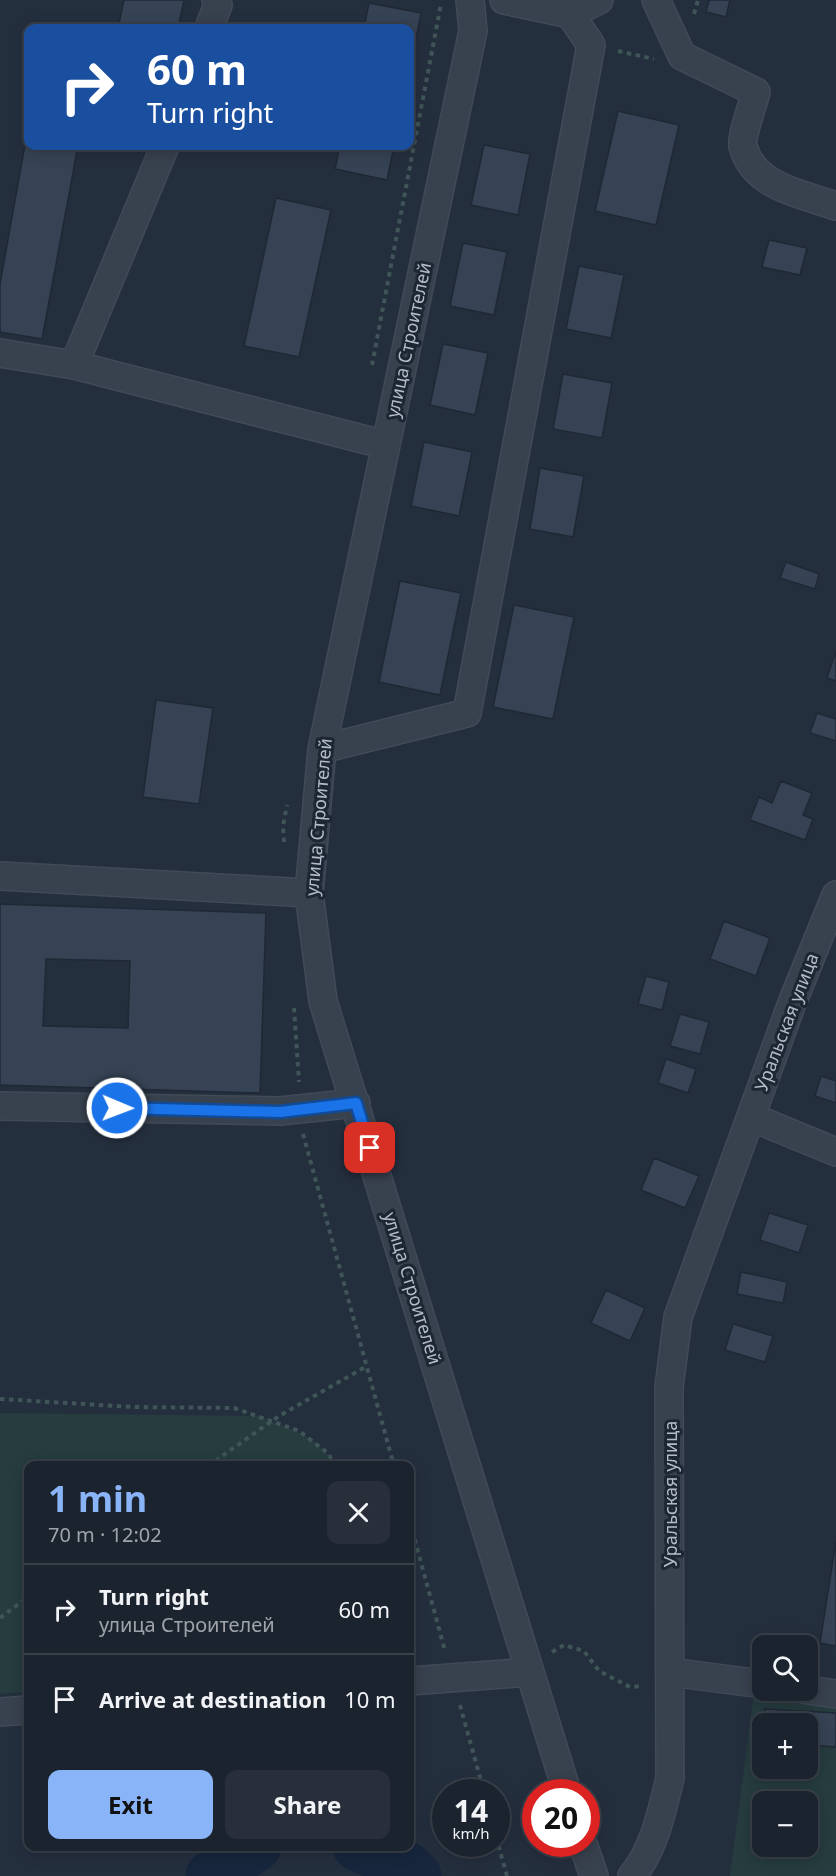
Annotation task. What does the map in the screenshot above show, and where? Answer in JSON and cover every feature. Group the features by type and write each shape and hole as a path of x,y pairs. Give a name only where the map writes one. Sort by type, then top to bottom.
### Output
{"street":[{"path":"211,24 218,5 216,0"},
{"name":"улица Строителей","path":"470,0 473,31 322,749 309,893 323,1001 563,1779"},
{"path":"504,0 570,14 596,0"},
{"path":"656,0 682,56 756,92 743,145 756,172 773,184 836,206"},
{"path":"322,749 467,713 591,45 570,14"},
{"path":"74,365 163,150"},
{"path":"0,353 74,365 386,445"},
{"path":"0,876 309,893"},
{"name":"Уральская улица","path":"632,1876 659,1822 670,1778 669,1387 678,1317 792,1003 836,895"},
{"path":"0,1106 280,1112 356,1103"},
{"path":"751,1117 836,1152"},
{"path":"414,1681 529,1672"},
{"path":"670,1672 752,1683"},
{"path":"818,1692 836,1695"},
{"path":"0,1712 24,1710"},
{"path":"587,1857 594,1876"}],"path":[{"path":"215,1461 271,1421 366,1366"},
{"path":"0,1399 134,1407 234,1408 299,1431 328,1454 332,1461"},
{"path":"0,1618 24,1601"},
{"path":"529,1672 546,1656 564,1645 584,1651 599,1671 630,1687 652,1684 670,1672"},
{"path":"502,1857 507,1876"}],"green space":[{"path":"0,1413 259,1416 302,1434 328,1455 332,1461 24,1461 24,1692 0,1694"},
{"path":"753,1701 807,1701 836,1706 836,1876 730,1876"}],"building":[{"path":"124,0 184,0 179,24 119,24"},
{"path":"709,0 730,0 726,17 706,12"},
{"path":"369,3 421,13 414,49 414,24 365,24"},
{"path":"618,111 679,125 656,225 595,211"},
{"path":"484,145 530,154 518,215 471,205"},
{"path":"24,150 77,150 42,339 0,332 0,284"},
{"path":"339,150 393,150 387,180 335,169"},
{"path":"276,198 331,210 299,357 244,346"},
{"path":"769,240 807,248 800,275 762,267"},
{"path":"463,243 507,252 494,315 450,306"},
{"path":"579,266 624,275 611,338 566,329"},
{"path":"443,344 488,353 475,415 430,405"},
{"path":"563,374 612,383 602,438 553,429"},
{"path":"424,442 472,452 459,516 411,506"},
{"path":"540,468 584,476 573,537 530,529"},
{"path":"786,562 819,574 815,589 780,578"},
{"path":"400,581 461,593 440,695 379,682"},
{"path":"514,605 574,617 553,719 493,707"},
{"path":"836,651 836,681 827,678"},
{"path":"156,700 213,708 199,804 143,797"},
{"path":"817,713 836,719 836,741 810,733"},
{"path":"781,781 812,793 803,815 813,819 805,840 750,820 759,797 772,803"},
{"path":"0,904 266,913 260,1093 0,1085","holes":["46,959 130,961 128,1028 43,1026"]},
{"path":"724,921 770,938 756,976 710,959"},
{"path":"646,976 669,982 662,1010 638,1004"},
{"path":"680,1014 709,1022 700,1054 670,1046"},
{"path":"666,1059 696,1069 688,1093 658,1083"},
{"path":"821,1076 836,1081 836,1103 815,1096"},
{"path":"654,1158 699,1176 685,1208 641,1190"},
{"path":"769,1213 808,1225 799,1253 760,1240"},
{"path":"741,1272 787,1282 783,1303 737,1294"},
{"path":"606,1290 645,1308 630,1341 591,1323"},
{"path":"733,1324 773,1336 765,1362 725,1350"},
{"path":"836,1541 836,1646 820,1643"},
{"path":"765,1709 836,1713 836,1747 818,1746 818,1713 765,1713"}],"waterway":[{"path":"211,1876 248,1851"},
{"path":"370,1851 407,1867 416,1876"}],"route":[{"path":"117,1108 280,1112 356,1103 370,1148"}]}
